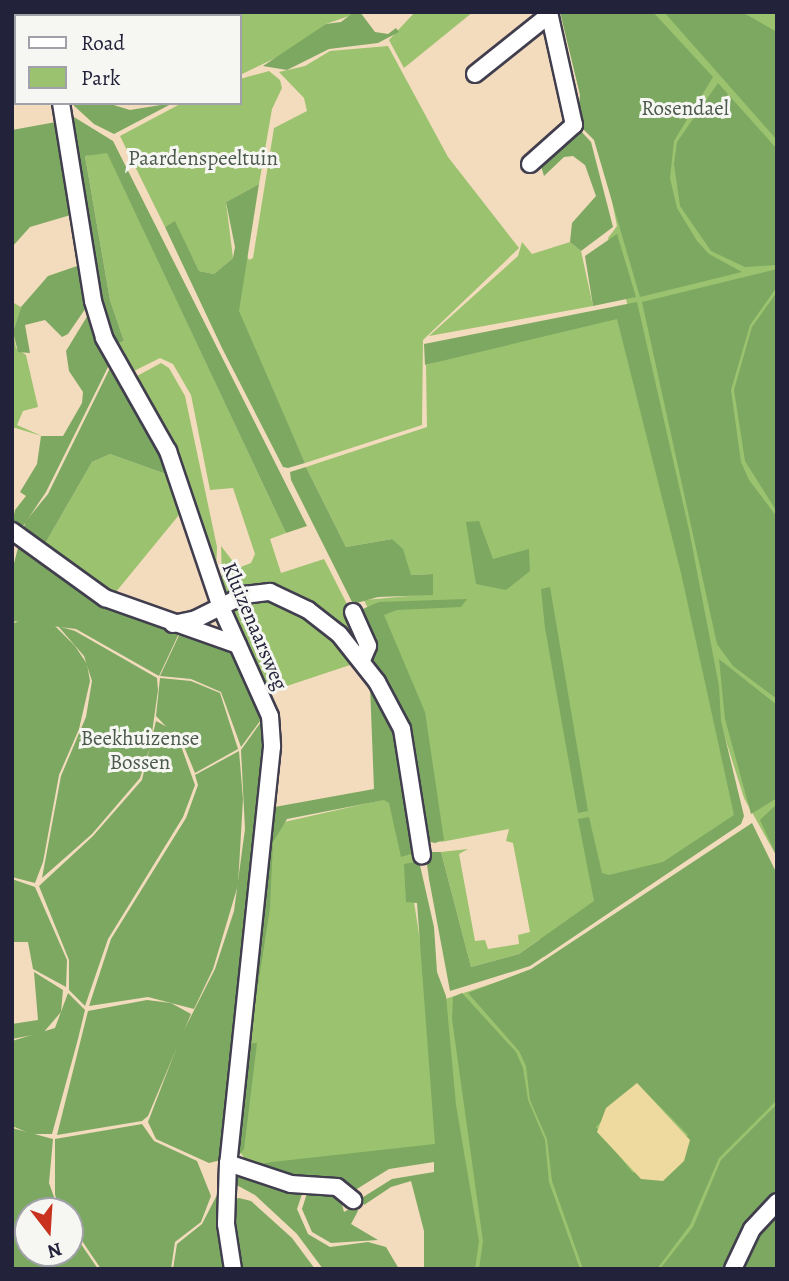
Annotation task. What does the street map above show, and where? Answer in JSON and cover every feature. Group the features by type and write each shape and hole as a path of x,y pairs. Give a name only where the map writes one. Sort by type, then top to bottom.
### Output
{"street":[{"path":"475,74 549,14 574,125 530,164"},
{"name":"Kluizenaarsweg","path":"61,106 93,301 104,338 168,452 220,604 267,706 272,747 228,1163 226,1224 233,1269"},
{"path":"12,531 98,594 173,624 238,645"},
{"path":"173,624 196,619 220,604 258,592 280,595 325,622 362,660 393,708 402,729 422,855"},
{"path":"353,611 368,646 362,660"},
{"path":"228,1163 291,1184 337,1187 353,1199"},
{"path":"733,1269 752,1229 777,1202"}],"green space":[{"path":"354,12 355,14 326,24 292,50 242,74 242,14 172,14"},
{"path":"354,12 360,12 375,32 388,34 396,28 399,32 378,43 329,49 287,70 263,66 326,24 341,22"},
{"path":"415,12 473,12 404,68 389,40"},
{"name":"Rosendael","path":"560,12 653,12 713,77 674,141 670,178 677,208 697,241 709,254 742,272 640,297 594,140 577,123 580,95"},
{"name":"Rosendael","path":"574,12 777,12 777,857 744,798 721,725 742,822 544,957 540,939 519,954 471,967 441,852 468,849 459,854 475,941 485,940 488,949 519,944 518,935 530,932 513,843 506,841 509,829 441,842 414,705 364,600 432,594 433,574 411,575 392,539 346,547 306,467 427,427 426,365 628,306 608,238 617,226"},
{"path":"664,12 742,12 777,32 777,140"},
{"path":"388,46 448,157 519,248 423,340 422,425 305,463 238,311 247,256 249,260 253,258 274,128 307,111 304,98 279,72 305,66 330,51"},
{"name":"Paardenspeeltuin","path":"269,71 280,80 282,88 272,109 259,184 226,202 233,258 214,274 199,271 175,222 165,227 120,136 178,105 242,105 242,78"},
{"path":"718,83 777,149 777,265 745,267 711,251 680,206 674,164 677,142"},
{"path":"73,105 114,105 130,110 169,105 114,134 94,124"},
{"path":"69,114 113,141 307,526 286,533 107,153 85,156 110,300 124,341 111,346 99,311"},
{"path":"56,122 74,214 30,227 12,247 12,130"},
{"path":"579,129 591,142 613,227 581,251 570,242 572,223 596,196 585,165 573,156 564,157 544,176 541,166 545,156"},
{"path":"107,152 286,533 270,539 281,573 324,559 348,606 364,655 282,593 223,599 216,581 222,576 221,546 238,568 251,563 255,554 233,488 210,490 191,395 173,364 160,358 134,371 126,368 111,346 124,341 110,300 85,156"},
{"path":"259,184 239,311 305,463 288,468 283,467 222,348 165,227 175,221 199,271 214,274 233,258 235,247 226,202"},
{"path":"617,234 636,297 593,306 585,256"},
{"path":"522,242 532,254 570,242 581,251 593,306 429,336 518,256"},
{"path":"83,264 90,302 68,334 62,337 45,320 25,325 30,353 18,352 13,332 21,307 48,276"},
{"path":"777,269 777,287 750,325 731,390 741,462 749,480 777,517 777,699 733,666 717,644 642,302"},
{"path":"777,292 777,512 745,461 734,390 752,327"},
{"path":"12,302 21,307 13,332 16,348 26,355 38,407 23,411 17,425 42,436 12,427"},
{"path":"637,302 689,530 719,686 721,721 744,816 741,824 530,966 450,991 429,879 426,857 430,852 441,852 471,967 519,954 594,901 578,819 589,817 602,873 609,875 663,862 734,815 681,573 617,319 425,365 424,344"},
{"path":"91,310 111,361 46,492 21,529 12,526 15,510 26,496 20,492 37,464 41,436 63,436 82,403 83,392 69,371 66,351"},
{"path":"161,363 169,368 185,396 217,547 216,573 136,384 137,376"},
{"path":"112,364 171,471 163,473 110,454 92,462 42,549 23,534 25,522 48,494"},
{"path":"110,454 163,473 171,471 183,510 111,598 42,549 92,462"},
{"path":"306,467 346,547 392,539 403,549 411,575 433,574 433,595 378,597 353,604 291,480 290,472"},
{"path":"479,521 493,559 529,549 530,571 506,590 476,584 466,522"},
{"path":"20,540 49,564 181,629 159,676 76,629 12,621 12,571"},
{"path":"550,587 588,811 578,813 545,628 541,589"},
{"path":"259,595 307,612 359,662 266,693 226,608"},
{"path":"467,599 461,607 397,610 384,615 425,712 444,840 435,843 422,840 405,728 367,661 358,611 379,602"},
{"path":"23,621 55,626 75,646 87,664 90,681 79,729 59,775 43,862 35,883 12,877 12,623"},
{"name":"Beekhuizense Bossen","path":"58,626 75,631 157,678 158,690 150,747 140,778 92,834 42,878 61,776 86,717 92,681 84,656"},
{"path":"182,629 230,647 266,713 241,747 221,692 191,679 160,676"},
{"path":"719,659 777,705 777,798 751,814 725,719"},
{"path":"160,678 191,681 220,693 238,749 195,773 183,744 156,716"},
{"path":"370,685 390,709 418,852 401,857 389,803 384,800 287,819 273,842 270,908 254,1011 246,1015 269,808 374,789"},
{"path":"266,715 269,732 225,1159 209,1163 156,1139 148,1122 181,1036 215,969 234,911 245,829 241,750"},
{"path":"156,721 169,728 181,746 195,785 183,817 108,939 85,1006 69,990 69,960 39,886 93,836 142,780"},
{"path":"239,751 243,799 238,885 213,969 194,1009 148,997 89,1006 111,939 186,818 198,785 195,775"},
{"path":"395,797 407,855 418,852 419,860 408,864 430,1004 521,974 777,875 777,1197 730,1269 470,1269 451,1154 339,1181 249,1164 236,1147 271,825"},
{"path":"777,804 777,857 760,820"},
{"path":"752,823 777,874 777,1100 719,1158 690,1225 657,1269 583,1269 552,1181 547,1139 530,1100 526,1066 519,1051 468,993 531,969","holes":["637,1083 688,1135 633,1173 596,1127"]},
{"path":"419,861 434,927 437,972 446,996 456,1105 479,1241 475,1269 424,1269 424,1231 411,1181 391,1187 364,1205 360,1199 392,1179 434,1172 434,1162 389,1169 352,1192 258,1170 260,1164 272,1162 435,1144 417,903 406,902 404,864"},
{"path":"12,879 35,887 67,960 66,987 33,969 28,942 12,942"},
{"path":"34,972 63,990 61,1012 43,1033 12,1039 12,1024 38,1020"},
{"path":"68,993 85,1010 78,1039 52,1134 31,1134 12,1126 12,1041 55,1028"},
{"path":"462,993 516,1052 523,1068 528,1100 545,1140 549,1182 580,1269 479,1269 483,1241 452,1019 453,997"},
{"path":"147,1000 171,1003 191,1014 148,1116 142,1121 57,1135 88,1011"},
{"path":"257,1043 244,1149 239,1155 232,1152 244,1044"},
{"path":"777,1104 777,1198 730,1269 660,1269 693,1227 721,1160"},
{"path":"142,1124 154,1141 197,1161 211,1196 201,1222 175,1242 171,1269 101,1269 84,1244 84,1197 55,1195 55,1139"},
{"path":"12,1128 53,1139 49,1183 54,1197 14,1197 14,1267 84,1267 84,1248 98,1269 12,1269"},
{"path":"231,1170 303,1191 297,1209 308,1234 330,1247 368,1242 386,1247 399,1269 323,1269 297,1234 255,1195 231,1182"},
{"path":"308,1190 338,1190 344,1212 355,1206 358,1211 351,1224 378,1240 331,1243 312,1232 302,1209"},
{"path":"218,1193 223,1193 230,1269 173,1269 177,1244 202,1224"},
{"path":"239,1198 251,1201 292,1238 315,1269 237,1269 230,1201"},
{"path":"777,1207 777,1269 736,1269 744,1247"}],"sand":[{"path":"637,1083 690,1140 684,1161 663,1181 641,1179 597,1132 606,1108"}]}
